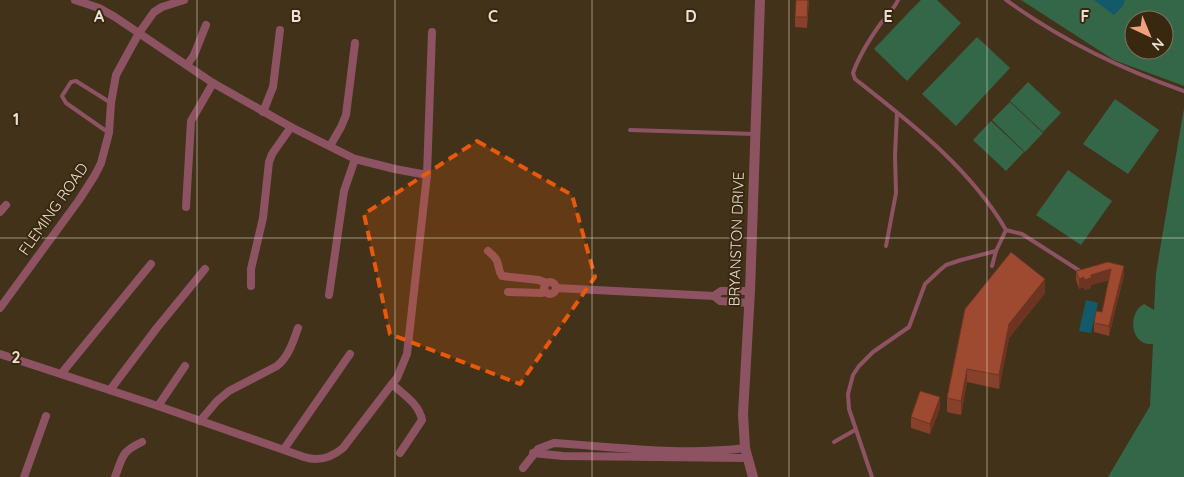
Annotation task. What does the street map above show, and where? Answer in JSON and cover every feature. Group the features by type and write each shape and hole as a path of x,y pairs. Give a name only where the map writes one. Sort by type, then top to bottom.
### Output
{"street":[{"path":"75,0 99,8 213,83 291,127 355,159 427,175"},
{"name":"FLEMING ROAD","path":"0,308 79,200 101,163 109,133 111,103 116,75 138,32 154,12 162,7 184,0"},
{"name":"BRYANSTON DRIVE","path":"753,477 746,453 743,408 750,291 760,0"},
{"path":"186,65 194,55 206,25"},
{"path":"263,112 273,87 280,30"},
{"path":"0,354 313,460 334,455 343,448 397,378 407,354 427,175 432,32"},
{"path":"330,146 346,115 355,43"},
{"path":"186,207 192,121 213,83"},
{"path":"250,286 251,268 262,218 269,162 272,154 291,127"},
{"path":"329,295 344,191 355,159"},
{"path":"488,252 498,262 502,276 539,280 546,287 549,294 556,288 714,296 720,301 749,303"},
{"path":"61,374 150,264"},
{"path":"110,390 205,269"},
{"path":"508,292 542,293 546,287"},
{"path":"714,296 721,291 750,291"},
{"path":"200,421 217,401 229,391 277,366 290,350 298,328"},
{"path":"284,449 350,354"},
{"path":"158,406 185,366"},
{"path":"392,384 410,400 420,413 422,420 400,453"},
{"path":"24,477 46,416"},
{"path":"115,477 124,454 142,442"},
{"path":"522,468 533,454 543,446 554,443 683,451 729,450 746,453"},
{"path":"533,454 563,456 746,453"}],"lane":[{"path":"898,0 892,11 877,29 853,73 855,79 898,113 950,160 990,204 1006,230 1022,234 1080,271"},
{"path":"1006,0 1068,39 1115,64 1184,91"},
{"path":"109,133 66,103 62,96 71,82 76,81 111,103"},
{"path":"886,246 896,193 898,113"},
{"path":"630,130 755,134"},
{"path":"992,266 996,251 1006,230"},
{"path":"872,477 849,409 848,394 853,376 859,366 873,352 909,328 925,284 940,270 961,260 996,251"},
{"path":"834,442 855,430"}],"highlighted area":[{"path":"477,141 572,195 595,277 520,384 390,334 364,214"}],"green space":[{"path":"921,0 937,0 961,23 907,81 874,49"},
{"path":"1021,0 1184,0 1184,86 1114,60"},
{"path":"977,37 1010,68 956,126 922,94"},
{"path":"1028,82 1061,113 1043,132 1010,101"},
{"path":"1115,99 1159,130 1128,174 1083,144"},
{"path":"1010,102 1043,133 1025,152 992,120"},
{"path":"1184,108 1184,477 1108,477 1150,406 1153,344 1140,340 1136,335 1133,321 1135,314 1144,304 1154,310 1156,273"},
{"path":"991,121 1024,152 1006,171 973,140"},
{"path":"1068,170 1112,201 1081,245 1036,215"}],"water":[{"path":"1094,0 1125,0 1123,6 1114,15"},
{"path":"1086,300 1098,303 1091,333 1079,331"}],"building":[{"path":"796,0 808,0 807,17 795,17"},
{"path":"1011,252 1045,279 1009,324 999,375 967,369 961,401 947,398 965,309"},
{"path":"1108,262 1124,266 1109,326 1094,323 1096,311 1102,312 1111,269 1091,275 1091,278 1084,280 1084,277 1079,279 1076,271"},
{"path":"920,391 940,397 930,424 911,417"}]}
